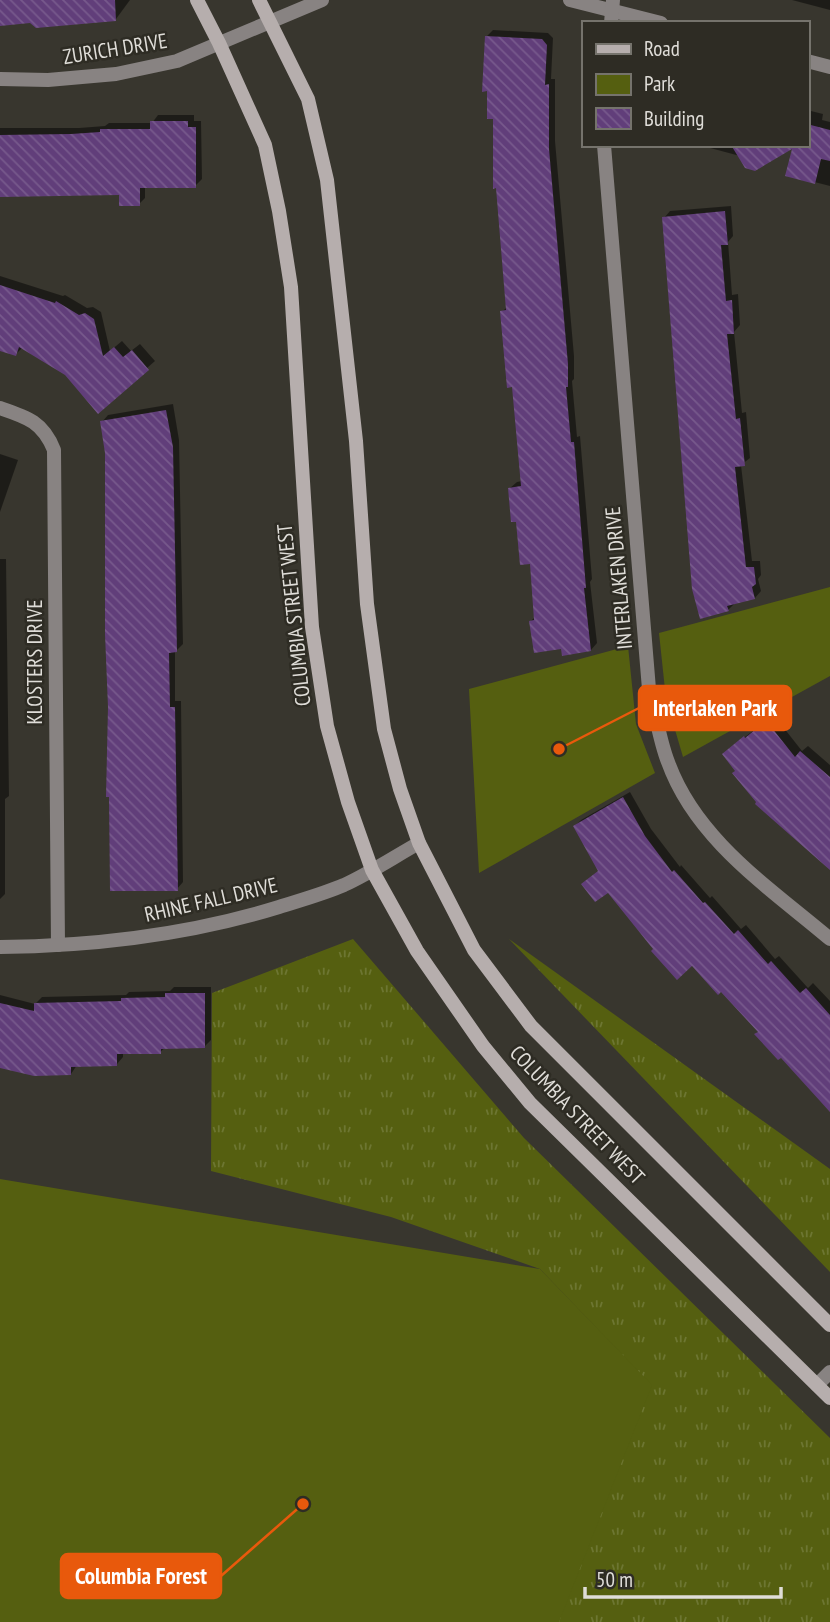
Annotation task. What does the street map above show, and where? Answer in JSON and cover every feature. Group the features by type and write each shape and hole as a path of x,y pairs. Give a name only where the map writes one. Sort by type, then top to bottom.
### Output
{"main road":[{"name":"COLUMBIA STREET WEST","path":"197,0 265,145 279,211 291,287 312,627 327,726 348,802 372,870 417,951 483,1046 530,1102 830,1398"},
{"name":"COLUMBIA STREET WEST","path":"260,0 308,99 327,180 356,441 367,604 384,729 400,789 419,843 474,950 531,1026 830,1325"}],"street":[{"name":"ZURICH DRIVE","path":"0,79 48,80 116,74 177,61 322,0"},
{"path":"570,0 653,21"},
{"path":"809,62 830,67"},
{"name":"INTERLAKEN DRIVE","path":"604,147 649,689 668,762 687,801 711,836 830,939"},
{"name":"KLOSTERS DRIVE","path":"0,408 34,421 48,434 54,450 58,945"},
{"name":"RHINE FALL DRIVE","path":"0,947 133,939 183,932 251,916 322,894 419,843"},
{"path":"817,1385 830,1373"}],"green space":[{"path":"830,587 830,676 683,757 666,699 659,633"},
{"path":"628,646 636,724 655,773 479,873 469,689"},
{"path":"353,939 524,1138 830,1438 830,1622 550,1622 651,1385 540,1269 391,1217 211,1171 212,993"},
{"path":"509,939 830,1169 830,1272"},
{"path":"0,1179 540,1269 652,1385 559,1622 0,1622"}],"building":[{"path":"0,0 115,0 116,21 36,28 30,23 0,26"},
{"path":"485,36 542,39 547,45 545,85 549,84 549,149 568,364 566,387 571,442 574,442 591,651 562,656 561,649 534,653 529,621 534,620 530,564 520,565 516,522 511,522 508,488 521,486 512,387 507,388 500,311 506,310 496,188 493,189 493,119 487,119 487,91 482,92"},
{"path":"150,121 188,121 188,127 196,127 196,188 140,188 140,206 119,206 119,195 0,197 0,135 150,129"},
{"path":"809,125 830,130 830,161 821,159 815,184 785,176 792,149 755,171 745,168 732,147 809,147"},
{"path":"725,211 728,245 721,245 726,301 732,300 734,334 727,334 736,419 740,418 745,466 735,467 746,567 754,567 756,584 752,587 755,599 727,606 729,611 700,619 692,589 662,217"},
{"path":"0,285 55,303 56,301 79,315 85,313 94,319 103,356 114,347 123,357 132,350 149,370 98,414 65,375 19,347 16,356 0,351"},
{"path":"166,410 173,447 177,652 169,653 170,707 175,707 178,891 110,891 109,797 106,797 108,707 105,634 105,453 100,421"},
{"path":"768,723 795,757 800,751 830,777 830,870 755,804 732,773 735,771 722,754 744,736 745,738 762,724 764,727"},
{"path":"623,797 645,836 672,872 674,870 734,934 738,930 768,964 771,961 800,993 806,988 830,1015 830,1112 781,1058 778,1060 754,1034 758,1032 721,992 718,995 692,966 677,980 651,951 653,949 608,893 595,902 581,884 598,871 573,826"},
{"path":"165,993 205,993 205,1048 161,1049 161,1054 117,1054 117,1066 71,1067 71,1075 34,1076 0,1068 0,1003 34,1011 34,1003 121,1001 121,998 165,997"}],"place":[{"name":"Interlaken Park","path":"559,749"},
{"name":"Columbia Forest","path":"303,1504"}]}
